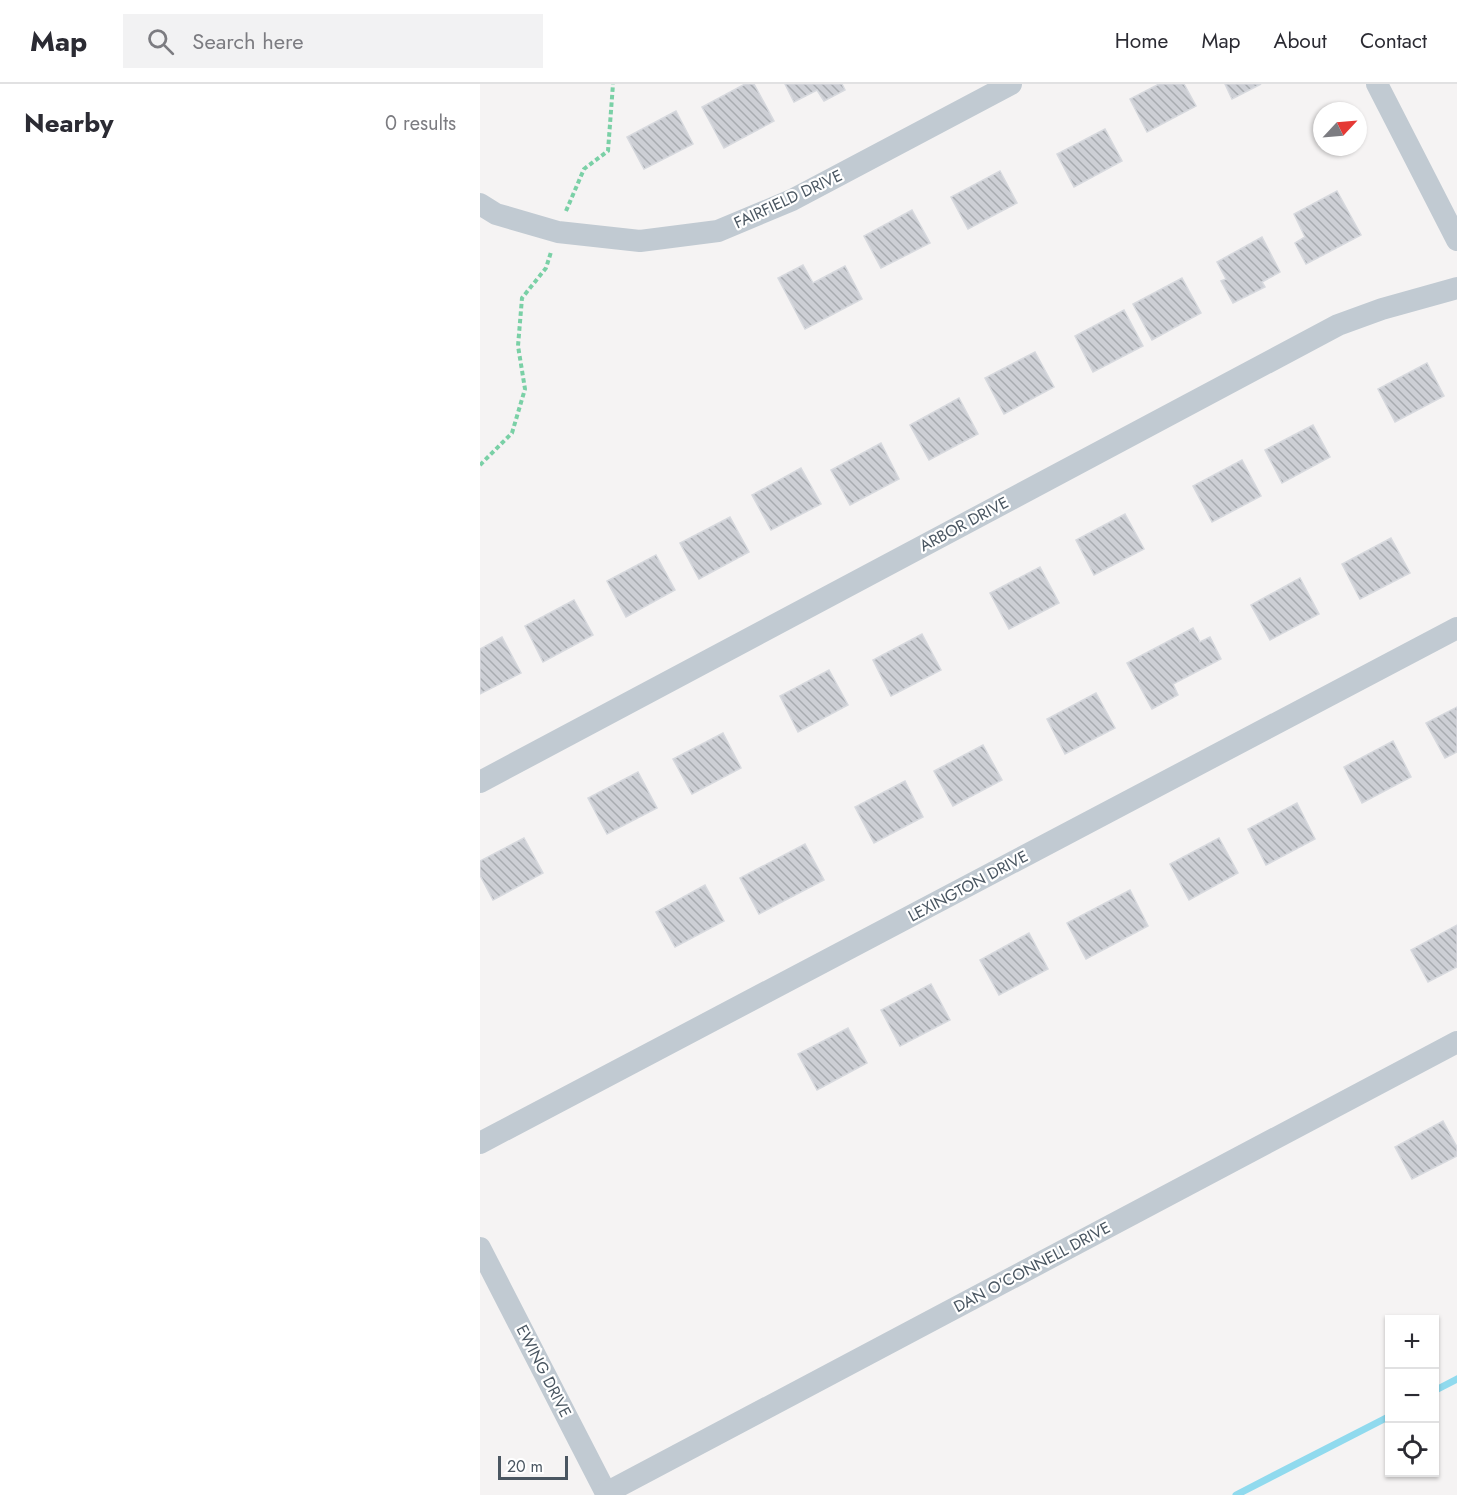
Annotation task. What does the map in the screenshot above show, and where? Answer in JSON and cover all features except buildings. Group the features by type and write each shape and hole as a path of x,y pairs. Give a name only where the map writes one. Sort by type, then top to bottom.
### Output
{"street":[{"name":"FAIRFIELD DRIVE","path":"480,204 496,214 558,232 640,241 718,231 792,200 1011,84"},
{"path":"1377,84 1457,240"},
{"name":"ARBOR DRIVE","path":"480,782 1338,325 1382,309 1457,288"},
{"name":"LEXINGTON DRIVE","path":"480,1143 1457,628"},
{"name":"DAN O'CONNELL DRIVE","path":"607,1494 1457,1042"},
{"name":"EWING DRIVE","path":"480,1248 607,1494"}],"path":[{"path":"480,465 512,433 525,390 518,346 522,298 546,268 574,190 585,169 609,151 613,84"}],"waterway":[{"path":"1439,1388 1457,1379"},
{"path":"1236,1495 1385,1419"}]}
